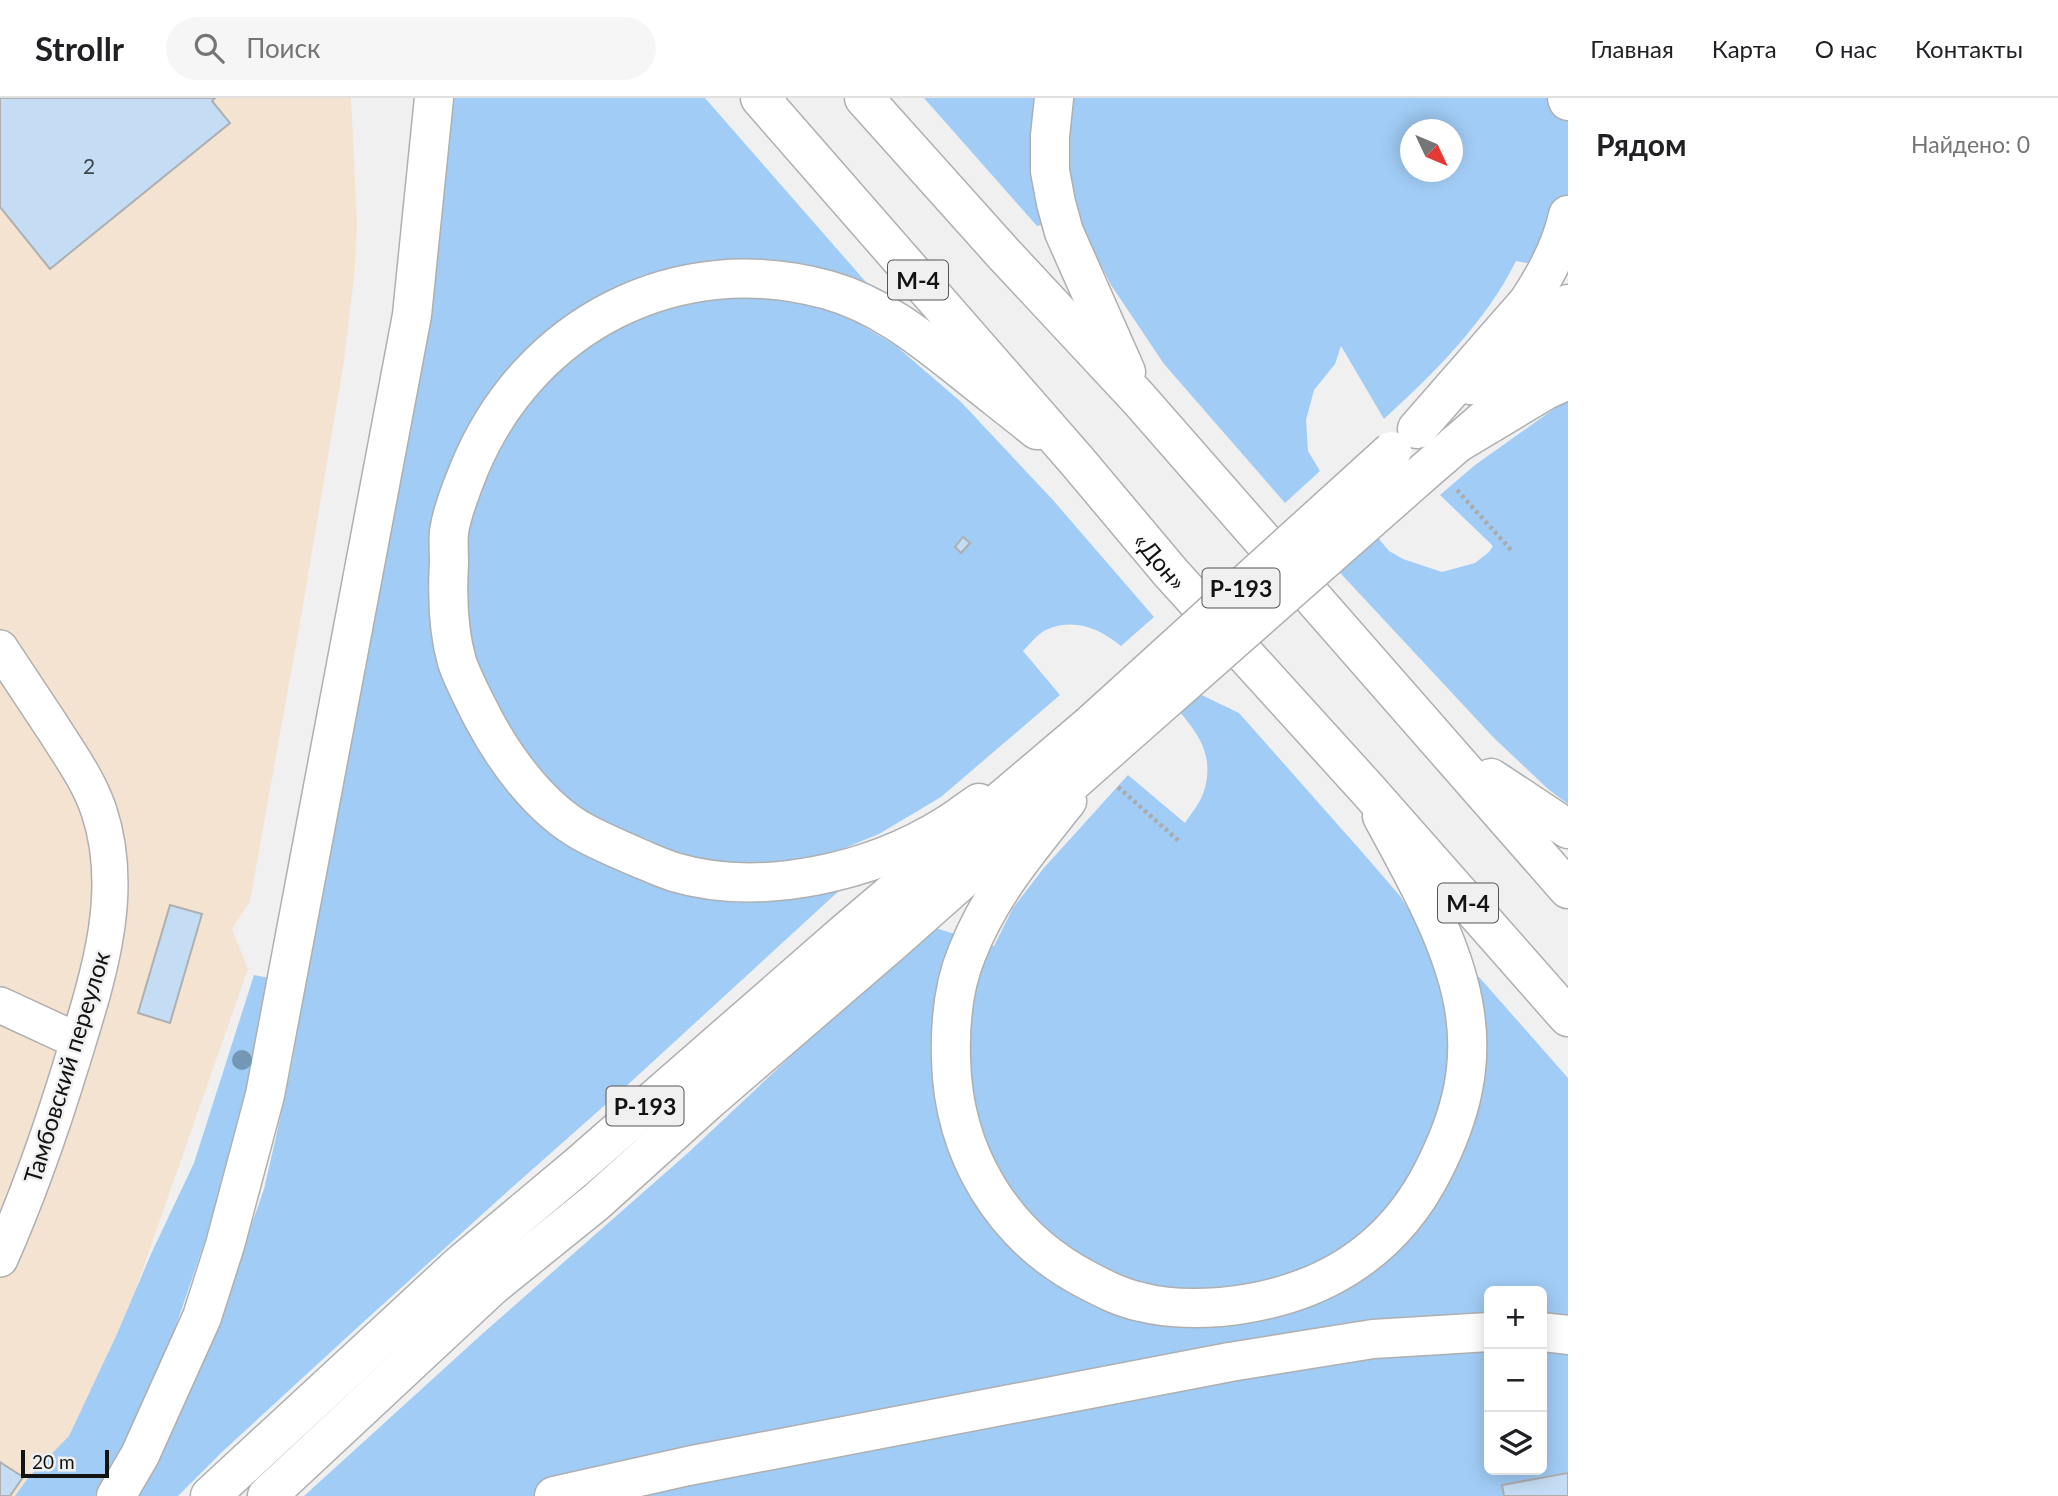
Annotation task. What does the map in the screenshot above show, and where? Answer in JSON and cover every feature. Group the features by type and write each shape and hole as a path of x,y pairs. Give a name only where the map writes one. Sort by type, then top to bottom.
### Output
{"main road":[{"path":"116,1496 140,1455 202,1317 229,1231 265,1095 412,315 434,98"},
{"name":"«Дон»","path":"760,98 1077,461 1171,573 1368,790 1568,1017"},
{"path":"863,98 1139,399 1568,889"},
{"path":"1055,98 1050,136 1050,171 1064,232 1139,399"},
{"path":"1409,453 1543,280 1557,252 1568,215"},
{"path":"1077,461 925,341 864,303 830,290 787,280 719,279 672,288 628,303 595,319 563,341 537,365 509,398 480,443 456,508 449,532 448,603 457,661 467,686 496,743 534,790 556,812 581,831 673,872 711,880 752,883 821,874 864,864 1103,751"},
{"path":"1409,453 1568,304"},
{"path":"1456,444 1568,347"},
{"path":"1409,453 1456,444 1546,390 1568,380"},
{"name":"Р-193","path":"267,1496 492,1286 596,1202 710,1099 892,942 1103,751 1409,453"},
{"path":"1435,735 1506,790 1568,829"},
{"path":"1103,751 1013,867 965,955 950,1038 951,1075 955,1103 969,1151 1008,1220 1037,1247 1069,1270 1103,1289 1140,1302 1177,1308 1241,1305 1272,1299 1330,1278 1356,1263 1382,1241 1407,1214 1425,1188 1457,1119 1468,1071 1463,1000 1449,954 1419,886 1368,790"},
{"name":"Р-193","path":"210,1496 461,1264 578,1166 835,940 1103,751"},
{"path":"554,1496 688,1466 1230,1362 1373,1339 1484,1332"},
{"path":"1547,1333 1568,1335"}],"street":[{"name":"Тамбовский переулок","path":"0,648 88,785 105,831 110,857 109,915 103,950 58,1107 16,1223 0,1259"},
{"path":"0,1005 78,1041"}],"path":[{"path":"1457,490 1512,551"},
{"path":"1103,751 1180,842"}],"shaded area":[{"path":"0,98 351,98 357,221 355,269 344,361 301,617 250,901 232,929 248,969 79,1451 55,1496 0,1496"},
{"path":"452,98 705,98 872,289 861,325 895,345 961,402 1052,499 1154,617 1121,646 1096,630 1077,625 1058,626 1038,635 1023,651 1060,695 941,797 879,834 830,854 841,889 359,1326 178,1496 135,1496 238,1263 264,1189 276,1137 325,877"},
{"path":"924,98 1568,98 1568,271 1516,261 1474,326 1440,365 1384,419 1341,346 1335,364 1314,390 1306,420 1308,451 1320,471 1285,503 1164,364 1111,285 1077,218 1037,226"},
{"path":"1568,399 1568,804 1548,789 1494,738 1330,562 1370,528 1389,551 1403,559 1442,572 1475,563 1493,546 1440,495 1475,465"},
{"path":"1185,687 1239,713 1400,896 1418,924 1443,984 1479,977 1568,1078 1568,1496 304,1496 481,1335 689,1152 929,926 994,946 1013,908 1043,869 1128,775 1185,823 1203,794 1207,780 1206,755 1202,743 1170,701"},
{"path":"254,975 270,978 217,1206 171,1340 129,1439 95,1496 15,1496 28,1478 69,1436 117,1334 194,1163"}],"building":[{"path":"0,98 215,98 212,101 230,123 50,269 0,207"},
{"path":"963,537 970,543 961,553 955,547"},
{"path":"170,905 202,914 170,1023 138,1013"},
{"path":"0,1462 23,1477 10,1496 0,1496"},
{"path":"1568,1473 1568,1496 1504,1496 1502,1485"}]}
